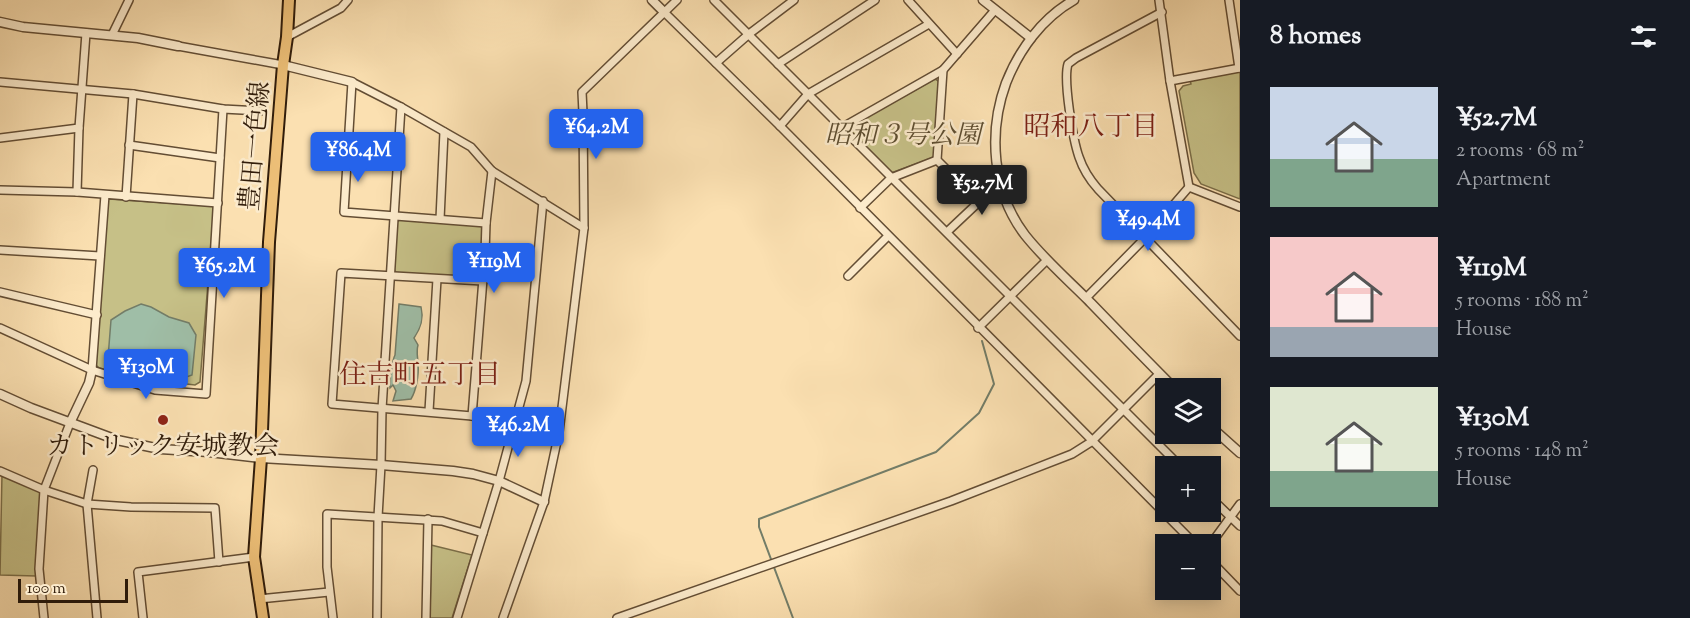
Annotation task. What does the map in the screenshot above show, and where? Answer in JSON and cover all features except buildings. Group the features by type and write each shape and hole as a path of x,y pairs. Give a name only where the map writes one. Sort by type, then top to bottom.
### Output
{"main road":[{"name":"豊田一色線","path":"263,618 254,557 261,458 268,242 289,0"}],"street":[{"path":"112,36 129,0"},
{"path":"287,37 341,8 348,0"},
{"path":"652,0 1185,534"},
{"path":"503,618 544,502 559,432 584,228 582,93 677,0"},
{"path":"716,63 749,34 794,0"},
{"path":"778,64 875,0"},
{"path":"908,0 957,54"},
{"path":"983,0 1031,38"},
{"path":"1074,0 1031,38 1013,66 996,119 996,163 1000,182 1011,210 1024,233 1047,260 1163,378"},
{"path":"1159,0 1170,81 1189,187"},
{"path":"1170,81 1239,68 1228,0"},
{"path":"719,1 841,128 1170,456"},
{"path":"841,128 943,70 995,10"},
{"path":"1162,12 1068,64 1065,71 1079,157 1098,189 1240,336"},
{"path":"0,22 18,26 138,38 283,65 352,82 471,147 492,171 584,228"},
{"path":"780,126 808,94 929,24"},
{"path":"77,192 86,33"},
{"path":"943,70 937,160 979,202"},
{"path":"0,82 133,94 223,109 261,111"},
{"path":"352,82 344,212 486,223"},
{"path":"126,197 133,94"},
{"path":"377,618 382,409 401,107"},
{"path":"0,328 92,370 155,390 206,394 223,109"},
{"path":"0,138 79,128"},
{"path":"440,219 444,132"},
{"path":"129,145 220,158"},
{"path":"860,208 891,178 937,160"},
{"path":"472,416 492,171"},
{"path":"947,232 1000,182"},
{"path":"1086,298 1145,238 1189,187"},
{"path":"1189,187 1240,207"},
{"path":"0,190 77,192 218,202"},
{"path":"44,618 39,569 44,490 92,370 105,195"},
{"path":"457,618 499,481 526,381 543,201"},
{"path":"848,276 888,236"},
{"path":"0,250 100,256"},
{"path":"978,328 1047,260"},
{"path":"483,281 341,273 332,404 472,416 513,429"},
{"path":"429,411 437,279"},
{"path":"0,292 97,315"},
{"path":"617,618 973,493 1072,454 1091,442 1159,374"},
{"path":"0,394 117,440 160,449 453,471 499,481 544,502"},
{"path":"1221,436 1240,453"},
{"path":"93,470 87,504 97,618"},
{"path":"0,471 44,490 87,504 215,508 219,562"},
{"path":"1218,534 1240,504"},
{"path":"1221,507 1240,526"},
{"path":"333,618 327,567 327,514 428,519 483,533"},
{"path":"426,618 428,519"},
{"path":"143,618 138,572 254,557"},
{"path":"1221,571 1240,591"},
{"path":"259,599 329,592"}],"green space":[{"path":"1240,71 1240,199 1201,184 1194,173 1179,91 1183,86 1191,84 1190,80"},
{"name":"昭和３号公園","path":"935,79 940,82 935,156 891,173 850,132 851,126"},
{"path":"107,200 212,206 214,208 200,382 195,385 153,380 99,368 95,364"},
{"path":"400,220 482,226 484,228 479,278 396,273 394,269 397,222"},
{"path":"2,474 41,492 36,576 0,575"},
{"path":"431,545 472,555 452,618 430,618"}],"shaded area":[{"path":"141,304 189,323 196,335 192,375 181,379 157,375 108,358 111,320"},
{"path":"399,304 421,307 422,319 414,338 418,345 418,369 414,392 411,399 393,401 396,391 393,385 390,388 390,381 395,355"}],"waterway":[{"path":"793,618 759,527 759,519 936,452 979,413 994,384 982,341"}],"place":[{"name":"カトリック安城教会","path":"163,420"}],"district":[{"name":"昭和八丁目","path":"1091,126"},
{"name":"住吉町五丁目","path":"420,374"}]}
